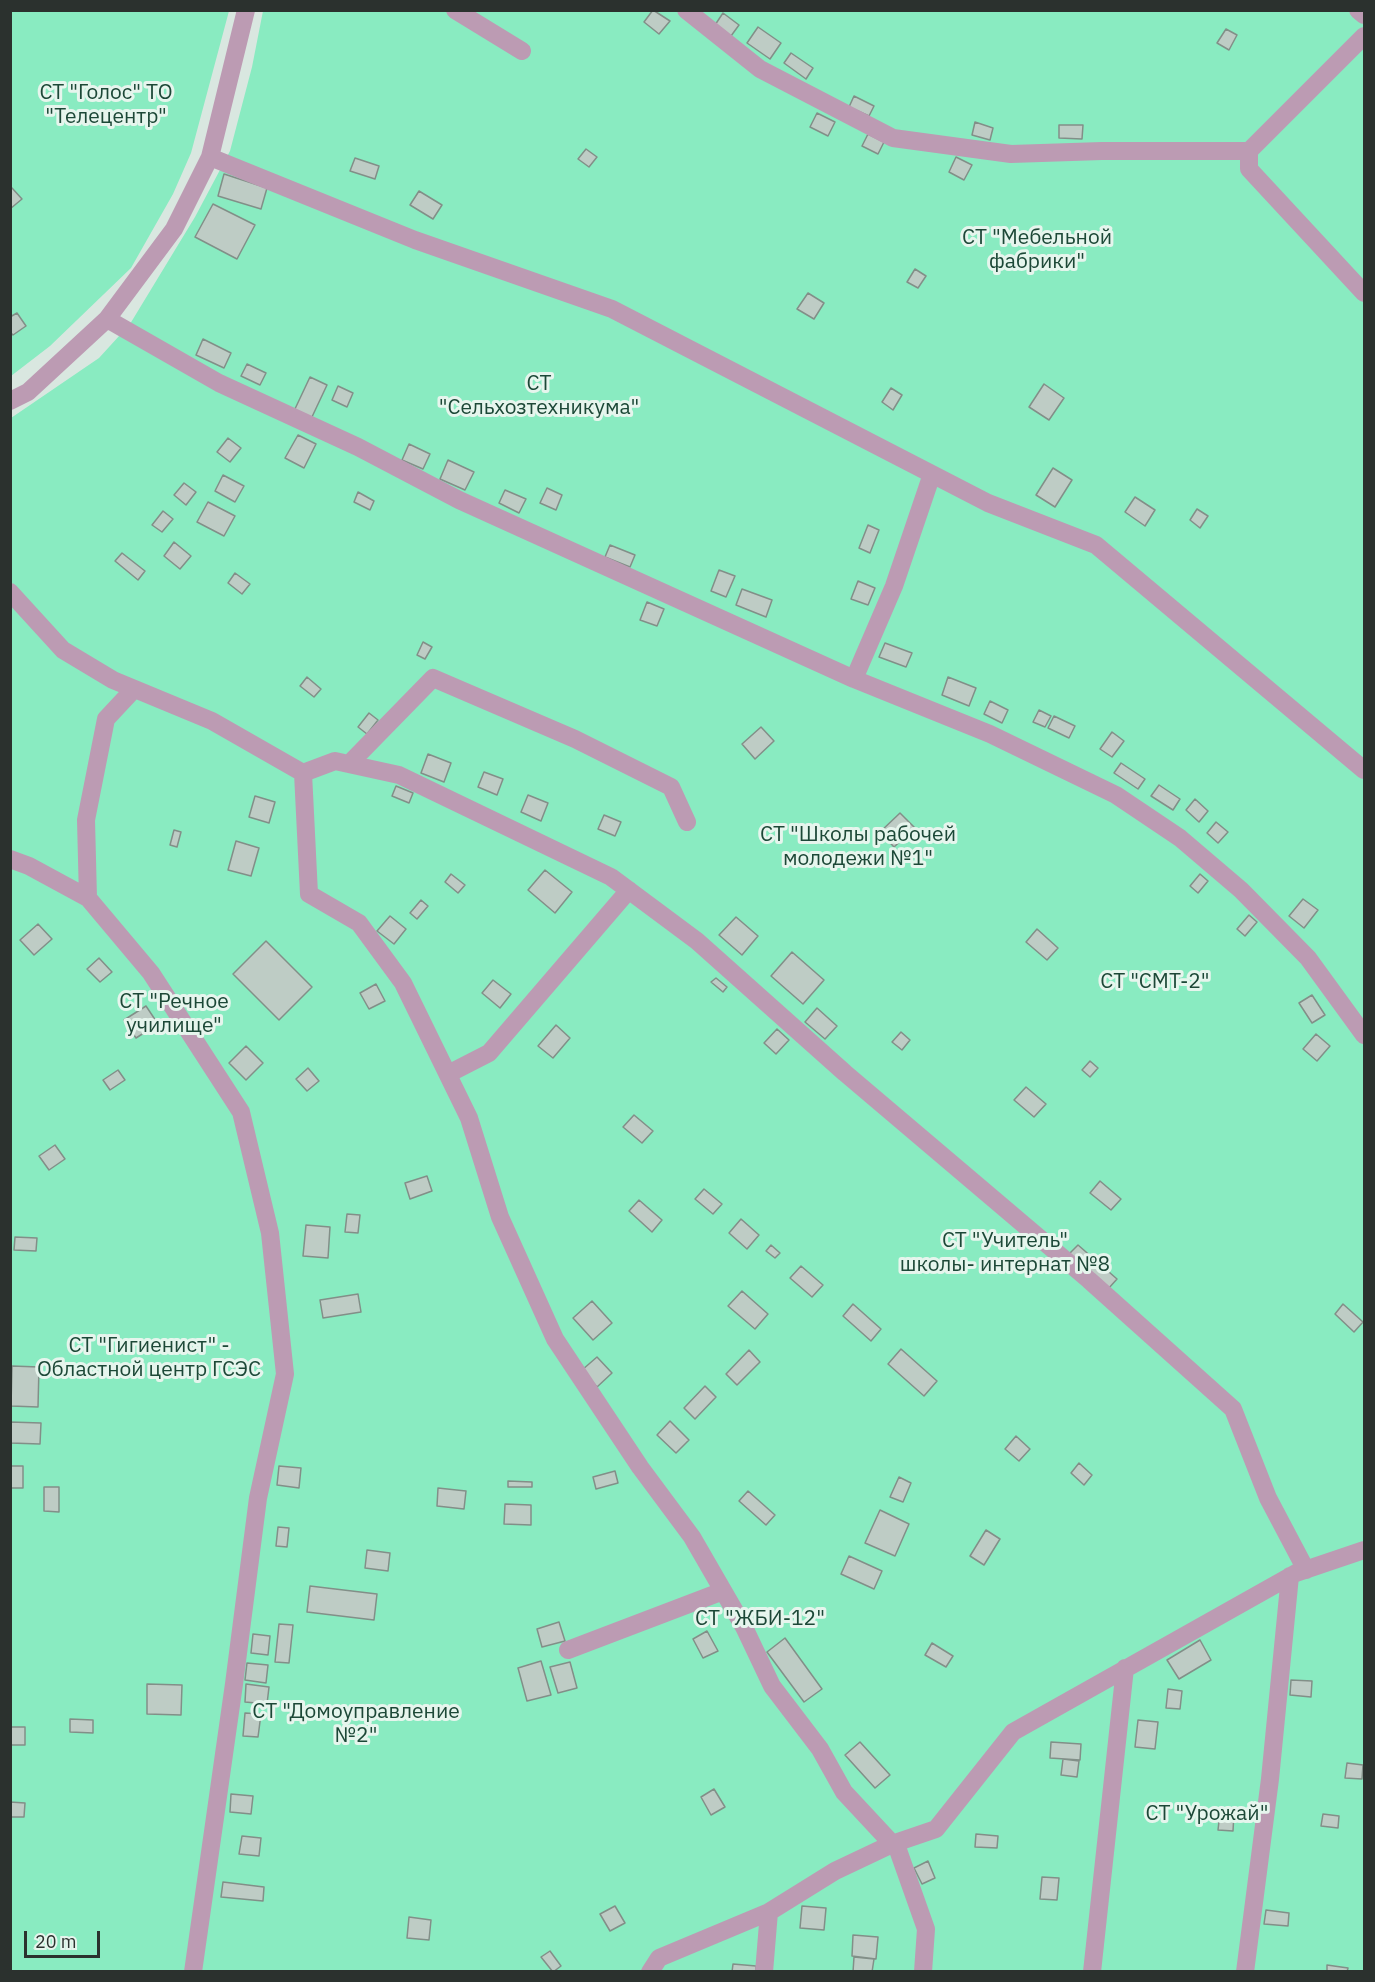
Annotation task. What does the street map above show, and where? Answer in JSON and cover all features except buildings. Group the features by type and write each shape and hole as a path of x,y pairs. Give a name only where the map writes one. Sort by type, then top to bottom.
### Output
{"street":[{"path":"10,401 28,392 107,319 174,229 210,157 246,10"},
{"path":"455,10 522,51"},
{"path":"686,10 760,69 893,138 1011,154 1102,151 1249,151 1365,36"},
{"path":"1358,10 1365,15"},
{"path":"1249,151 1249,169 1365,292"},
{"path":"210,157 416,240 612,309 987,503 1096,545 1365,770"},
{"path":"107,319 219,383 358,447 459,500 854,679 990,734 1116,795 1180,838 1241,890 1308,958 1365,1035"},
{"path":"854,679 894,586 932,474"},
{"path":"10,592 63,650 112,680 212,721 303,773"},
{"path":"349,764 433,678 575,739 671,787 687,822"},
{"path":"88,898 86,820 106,719 134,689"},
{"path":"303,773 335,761 399,775 611,877 697,941 845,1073 1089,1280 1233,1409 1298,1573 1245,1971"},
{"path":"303,773 309,894 359,923 403,983 469,1118 500,1217 555,1339 639,1467 692,1537 744,1627 772,1686 820,1749 844,1792 898,1850 926,1929 923,1971"},
{"path":"10,859 29,866 88,898 151,973 241,1112 270,1233 285,1374 258,1498 193,1971"},
{"path":"448,1074 489,1053 629,890"},
{"path":"650,1971 658,1958 769,1912 835,1870 892,1844 936,1829 1013,1732 1298,1573 1365,1550"},
{"path":"568,1650 723,1591"},
{"path":"1092,1971 1125,1668"},
{"path":"764,1971 769,1912"}],"green space":[{"name":"СТ \"Голос\" ТО \"Телецентр\"","path":"11,11 229,11 191,153 173,194 131,268 50,346 11,376"},
{"path":"263,11 1364,11 1364,1971 11,1972 11,418 99,358 130,324 195,217 230,151 252,67"}],"park label":[{"name":"СТ \"Мебельной фабрики\"","path":"1037,250"},
{"name":"СТ \"Сельхозтехникума\"","path":"539,396"},
{"name":"СТ \"Школы рабочей молодежи №1\"","path":"858,847"},
{"name":"СТ \"СМТ-2\"","path":"1155,982"},
{"name":"СТ \"Речное училище\"","path":"174,1014"},
{"name":"СТ \"Учитель\" школы- интернат №8","path":"1005,1253"},
{"name":"СТ \"Гигиенист\" - Областной центр ГСЭС","path":"149,1358"},
{"name":"СТ \"ЖБИ-12\"","path":"760,1619"},
{"name":"СТ \"Домоуправление №2\"","path":"356,1724"},
{"name":"СТ \"Урожай\"","path":"1207,1814"}]}
